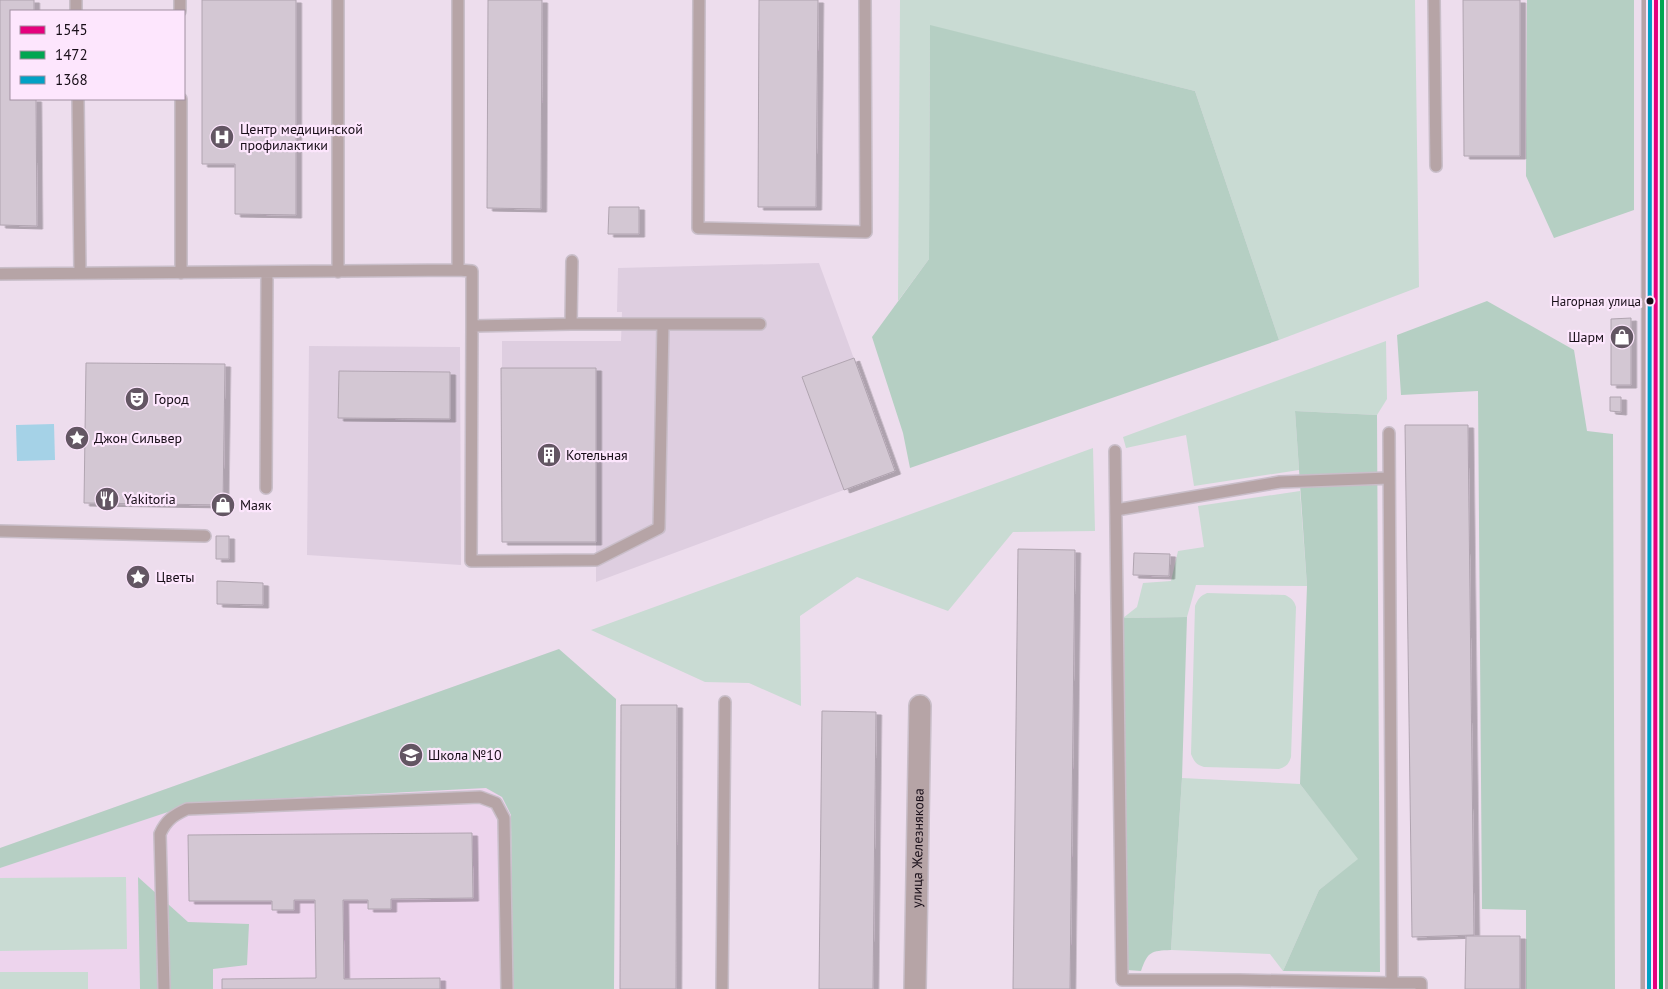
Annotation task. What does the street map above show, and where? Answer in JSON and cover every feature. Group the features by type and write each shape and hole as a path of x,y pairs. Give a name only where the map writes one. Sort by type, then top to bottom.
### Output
{"main road":[{"path":"1655,989 1662,528 1662,322 1656,0"}],"street":[{"name":"улица Железнякова","path":"915,989 920,706"}],"lane":[{"path":"338,0 338,272"},
{"path":"458,0 458,270"},
{"path":"699,0 698,228 866,232 865,0"},
{"path":"1434,0 1436,166"},
{"path":"78,100 80,274"},
{"path":"180,100 181,273"},
{"path":"572,262 572,324"},
{"path":"0,274 472,271 471,562 596,560 659,528 663,324"},
{"path":"266,488 267,272"},
{"path":"472,326 760,324"},
{"path":"1389,433 1392,983"},
{"path":"1115,451 1122,985 1239,980 1421,983 1421,989"},
{"path":"1116,510 1280,482 1389,478"},
{"path":"0,531 205,536"},
{"path":"722,989 725,702"},
{"path":"164,989 160,834 164,824 173,816 187,809 480,798 496,803 504,818 507,989"}],"shaded area":[{"path":"900,0 1415,0 1419,287 1279,340 1195,91 930,26 929,259 898,301"},
{"path":"819,263 895,471 596,582 596,542 502,542 502,341 621,341 622,312 617,312 618,268"},
{"path":"1386,341 1387,399 1377,415 1295,411 1299,470 1194,486 1186,435 1126,448 1123,437"},
{"path":"309,346 460,347 461,565 307,555"},
{"path":"1093,448 1095,531 1013,532 948,611 857,577 800,616 801,706 749,683 705,682 591,630"},
{"path":"1300,491 1307,586 1196,585 1187,617 1123,618 1137,607 1143,583 1171,581 1178,551 1204,547 1198,506"},
{"path":"1207,593 1285,595 1292,600 1296,607 1291,757 1287,765 1279,769 1204,767 1196,763 1192,757 1195,606 1200,598"},
{"name":"Школа №10","path":"559,649 558,989 0,989 0,848"},
{"path":"1182,778 1300,784 1359,859 1319,890 1283,971 1270,954 1171,950"},
{"path":"126,877 127,949 0,951 0,878"},
{"path":"0,972 88,972 88,989 0,989"}],"green space":[{"path":"1527,0 1634,0 1634,210 1554,238 1526,176"},
{"path":"930,25 1195,91 1279,340 910,468 903,433 872,337 929,259"},
{"path":"1487,301 1574,350 1587,431 1613,434 1615,989 1526,989 1526,910 1482,909 1478,391 1401,395 1397,335"},
{"path":"1295,411 1377,415 1380,972 1283,971 1319,890 1358,859 1300,784 1307,586"},
{"path":"1187,617 1182,778 1171,950 1151,953 1141,971 1127,970 1123,618"},
{"path":"559,649 616,699 614,989 513,989 511,815 502,797 486,788 195,803 0,868 0,848"},
{"path":"138,877 188,922 249,924 247,965 213,969 213,989 140,989"}],"water":[{"path":"54,424 55,460 17,461 16,425"}],"building":[{"path":"0,0 34,0 34,10 10,10 10,100 36,100 37,226 0,225"},
{"path":"202,0 296,0 296,215 235,214 235,164 202,164"},
{"path":"488,0 542,0 541,209 487,208"},
{"path":"759,0 818,0 816,207 758,207"},
{"path":"1463,0 1520,0 1520,156 1464,156"},
{"path":"609,207 639,207 639,234 608,234"},
{"path":"1631,318 1631,385 1611,385 1611,319"},
{"path":"854,358 895,471 844,490 802,377"},
{"path":"86,363 225,364 223,505 84,503"},
{"name":"Котельная","path":"501,368 596,368 596,542 502,542"},
{"path":"339,371 450,372 450,419 338,418"},
{"path":"1610,397 1621,397 1621,412 1610,411"},
{"path":"1405,425 1468,425 1474,935 1412,937"},
{"path":"216,536 229,536 229,559 216,559"},
{"path":"1018,549 1075,550 1070,989 1013,989"},
{"path":"1134,553 1170,554 1169,576 1133,575"},
{"path":"217,581 263,583 263,605 217,604"},
{"path":"621,705 677,705 676,989 620,989"},
{"path":"822,711 876,712 873,989 819,989"},
{"path":"472,833 473,898 391,899 391,909 368,909 368,900 343,900 344,979 440,978 440,989 222,989 222,979 316,978 315,900 294,900 294,910 272,910 272,901 189,901 188,835"},
{"path":"1466,936 1520,936 1520,989 1465,989"}],"transit line":[{"name":"1368","path":"1649,989 1650,0"},
{"name":"1545","path":"1655,989 1656,0"},
{"name":"1472","path":"1661,989 1662,0"}],"place":[{"name":"Центр медицинской профилактики","path":"222,137"},
{"name":"Нагорная улица","path":"1650,301"},
{"name":"Шарм","path":"1622,337"},
{"name":"Город","path":"137,399"},
{"name":"Джон Сильвер","path":"77,438"},
{"name":"Котельная","path":"549,455"},
{"name":"Yakitoria","path":"107,499"},
{"name":"Маяк","path":"223,505"},
{"name":"Цветы","path":"138,577"},
{"name":"Школа №10","path":"411,755"}]}
